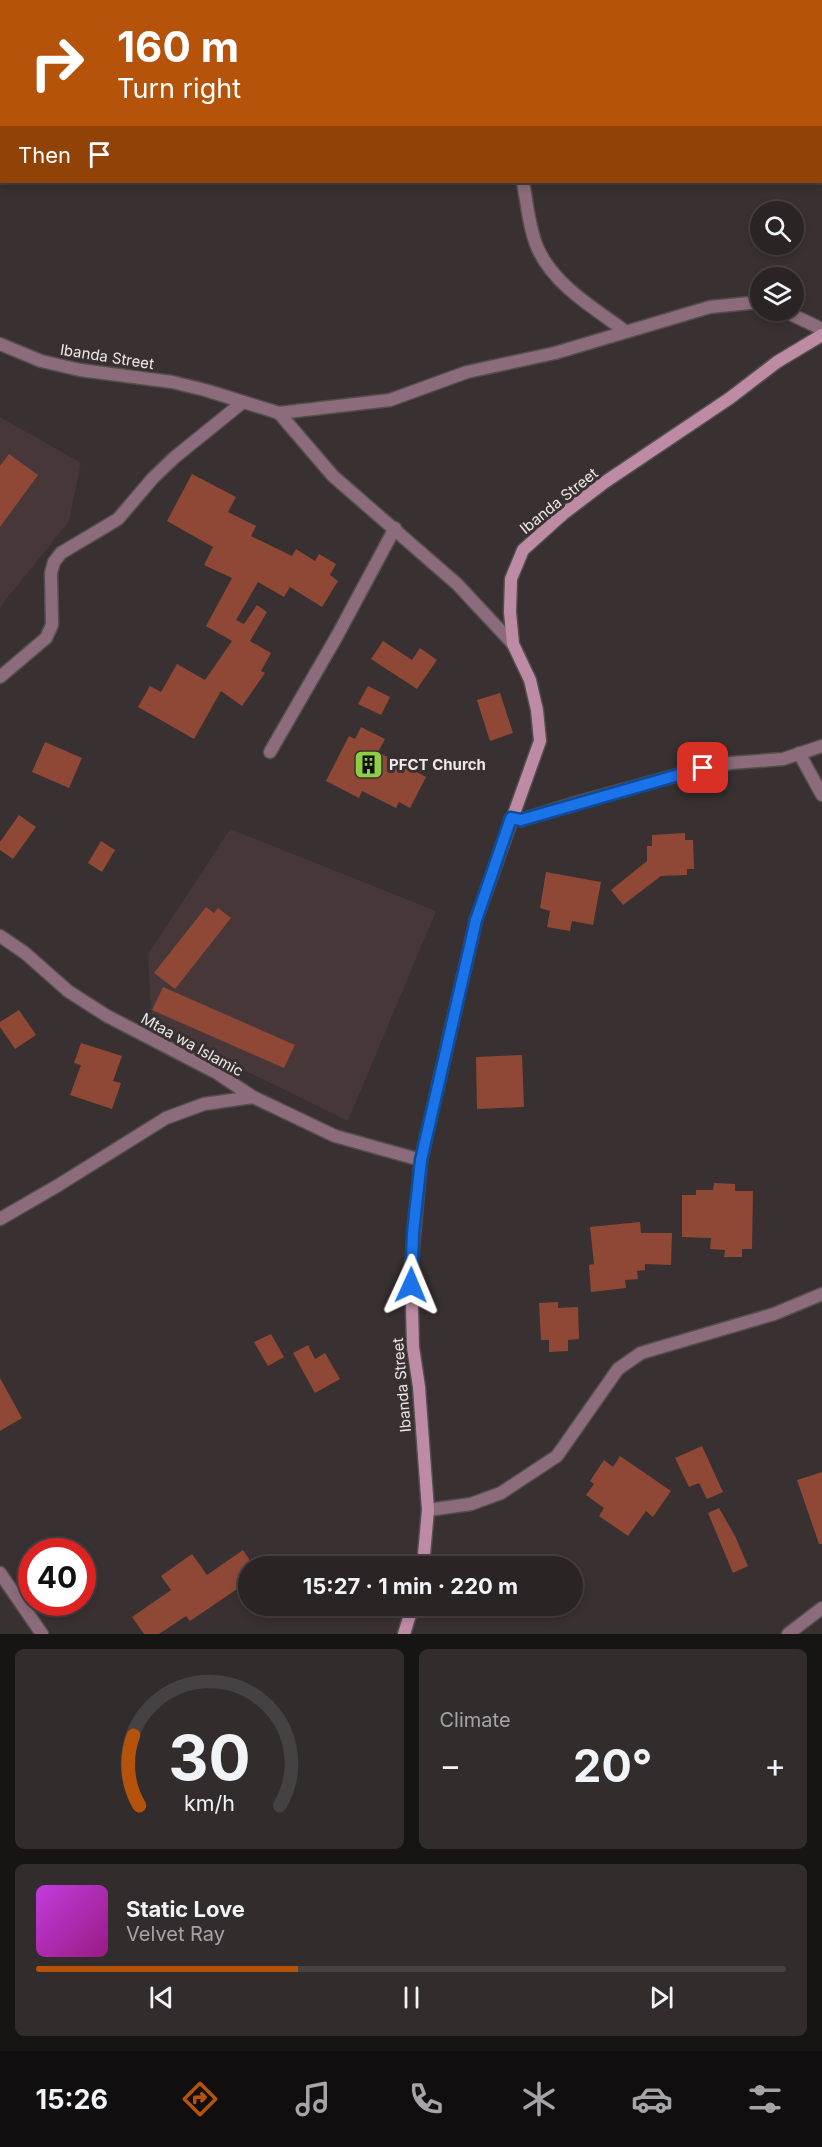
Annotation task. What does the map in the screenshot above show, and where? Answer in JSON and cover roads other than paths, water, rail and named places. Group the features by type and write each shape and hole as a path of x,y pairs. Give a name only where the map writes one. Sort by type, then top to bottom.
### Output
{"street":[{"path":"523,183 537,248 551,271 582,300 625,331"},
{"path":"279,414 390,400 467,372 555,353 710,307 750,303"},
{"path":"804,320 822,329"},
{"name":"Ibanda Street","path":"424,1556 428,1510 419,1387 413,1347 411,1268 421,1160 476,920 540,741 537,710 530,680 513,644 510,612 511,579 523,550 562,514 605,482 730,398 777,362 822,335"},
{"name":"Ibanda Street","path":"0,344 41,361 130,378 172,382 279,414"},
{"path":"0,677 46,638 52,625 51,573 54,562 61,553 117,519 164,468 243,402"},
{"path":"279,414 333,476 457,584 513,644"},
{"path":"270,752 337,636 395,528"},
{"path":"511,818 521,820 703,768 731,763 783,759 822,746"},
{"path":"799,753 822,795"},
{"name":"Mtaa wa Islamic","path":"0,936 68,991 106,1016 217,1073 253,1097 335,1136 421,1160"},
{"path":"0,1219 166,1118 204,1104 253,1097"},
{"path":"428,1510 471,1504 501,1493 557,1456 618,1369 641,1353 774,1314 822,1294"},
{"path":"0,1573 42,1634"},
{"path":"788,1634 822,1608"},
{"path":"404,1634 410,1616"}],"place":[{"name":"PFCT Church","path":"368,765"}]}
